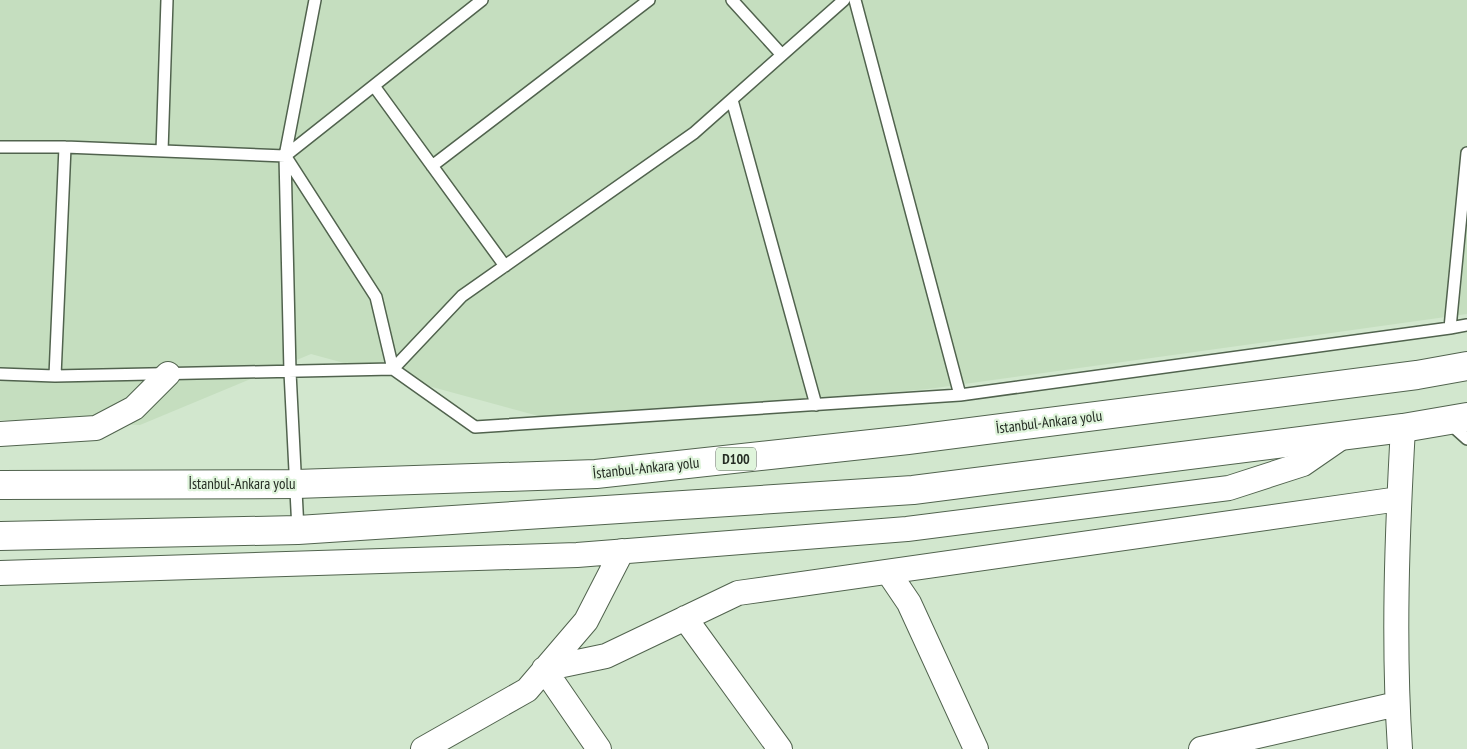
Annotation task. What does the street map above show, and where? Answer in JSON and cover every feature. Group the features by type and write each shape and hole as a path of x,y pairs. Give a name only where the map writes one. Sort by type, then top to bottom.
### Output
{"highway":[{"name":"İstanbul-Ankara yolu","path":"0,485 296,484 596,474 908,440 1417,375 1467,366"},
{"path":"0,536 298,530 913,490 1403,428 1457,419"}],"street":[{"path":"0,434 96,428 134,408 168,374"},
{"path":"1400,749 1397,704 1399,499 1403,428"},
{"path":"0,573 558,555 907,529 1229,488 1304,464 1345,434"},
{"path":"544,669 606,656 738,593 1399,499"},
{"path":"436,746 527,690 586,620 622,551"},
{"path":"888,572 909,603 976,749"},
{"path":"685,618 780,749"},
{"path":"544,669 599,749"},
{"path":"1201,749 1397,704"}],"lane":[{"path":"162,151 167,0"},
{"path":"298,530 290,372 285,156 315,0"},
{"path":"0,147 66,147 285,156 482,0"},
{"path":"432,166 649,0"},
{"path":"732,0 782,55"},
{"path":"393,369 462,296 694,133 844,0"},
{"path":"855,0 960,396"},
{"path":"374,86 505,266"},
{"path":"732,100 816,405"},
{"path":"55,376 66,147"},
{"path":"1450,328 1467,153"},
{"path":"285,156 376,297 393,369"},
{"path":"0,374 55,376 393,369 475,427 960,396 1467,325"},
{"path":"1457,419 1467,439"}],"shaded area":[{"path":"0,0 1467,0 1467,314 928,389 557,421 311,354 140,425 0,420"}]}
